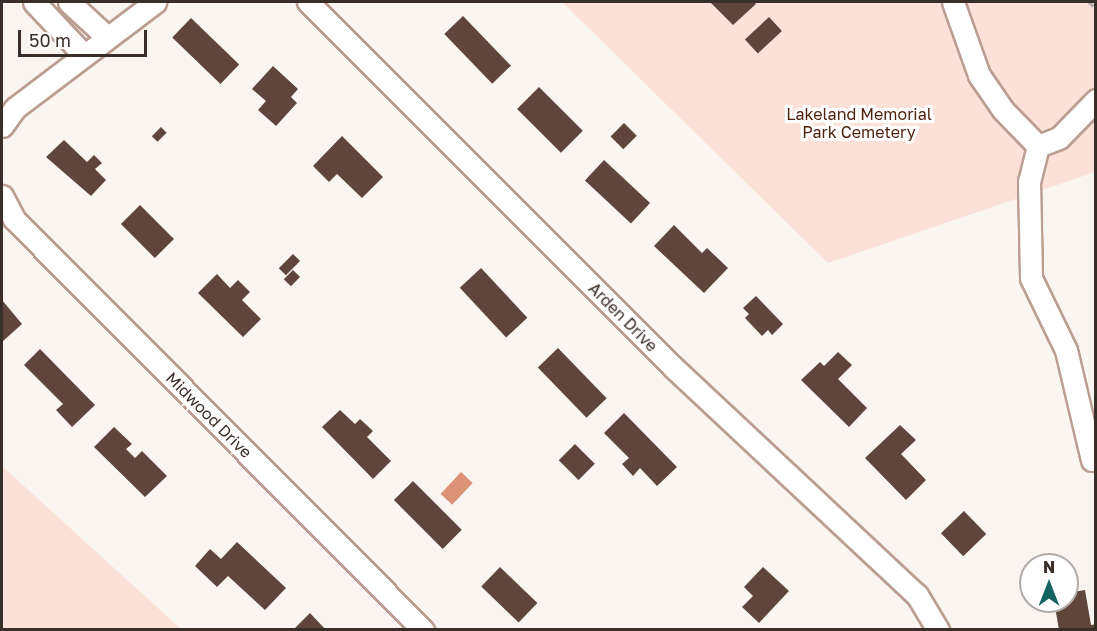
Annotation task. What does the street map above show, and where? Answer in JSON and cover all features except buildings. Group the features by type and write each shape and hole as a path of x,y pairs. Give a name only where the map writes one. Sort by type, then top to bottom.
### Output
{"street":[{"path":"34,2 84,55"},
{"path":"69,2 107,37"},
{"path":"2,126 15,108 155,2"},
{"name":"Arden Drive","path":"308,2 673,367 916,595 938,630"},
{"path":"953,2 979,75 1003,110 1038,146"},
{"path":"1038,146 1059,138 1095,100"},
{"path":"1038,146 1029,181 1031,278 1066,350 1092,460"},
{"name":"Midwood Drive","path":"2,196 14,219 423,630"}],"path":[{"path":"1089,2 1095,8"}],"green space":[{"name":"Lakeland Memorial Park Cemetery","path":"562,2 1095,2 1095,172 828,263"},
{"path":"2,466 181,629 2,629"}],"shaded area":[{"path":"461,472 473,483 452,505 441,494"}]}
